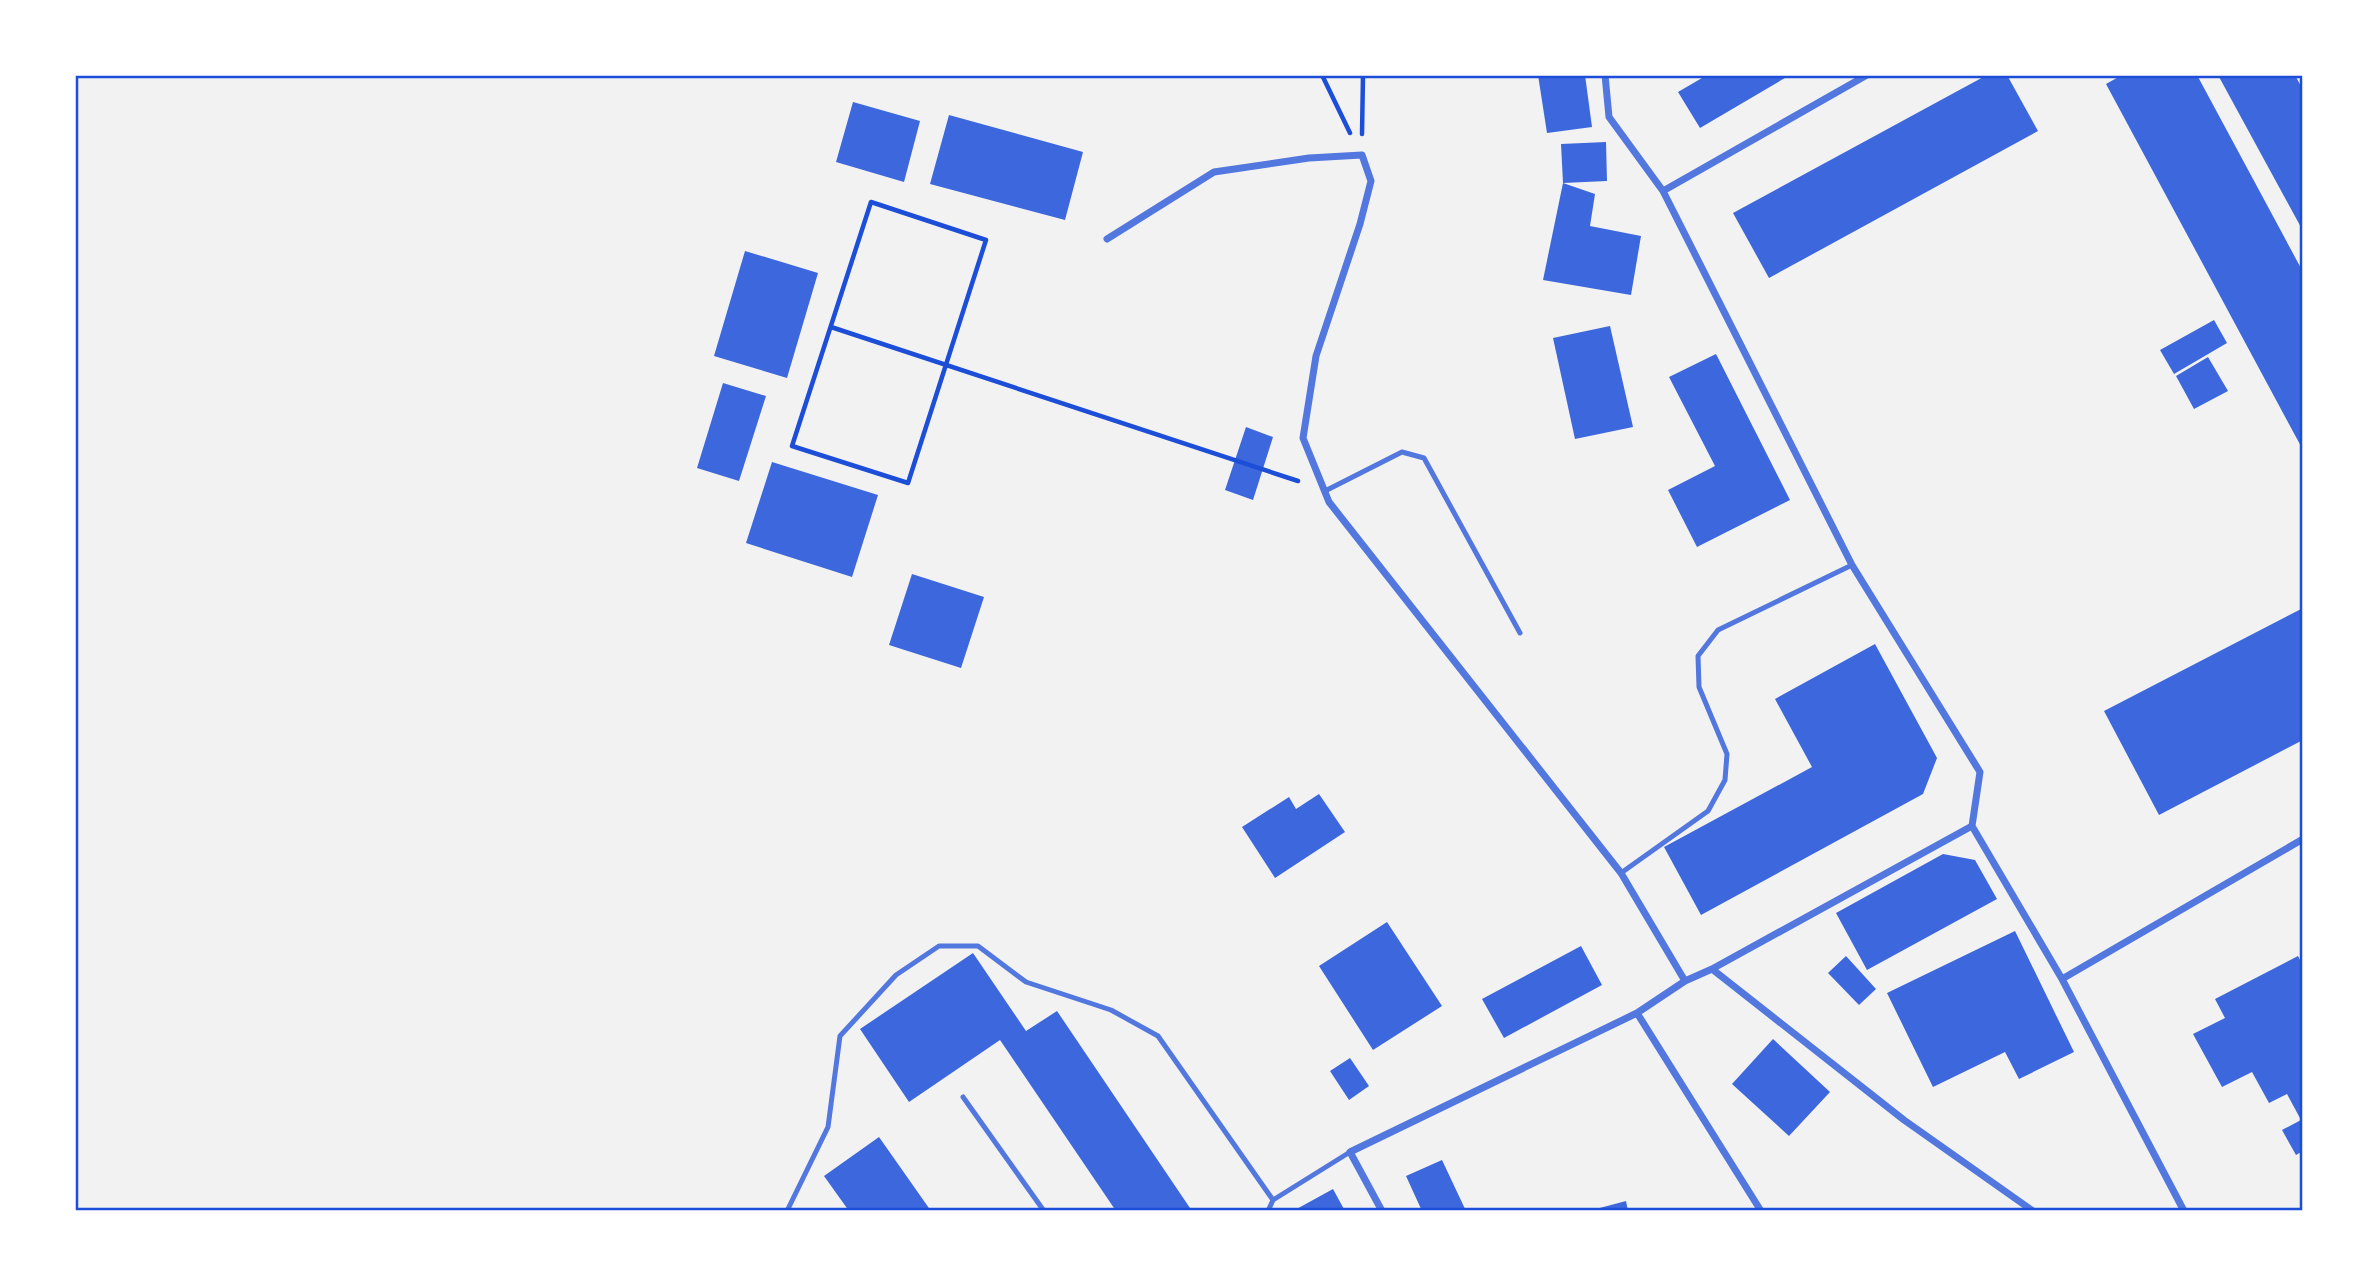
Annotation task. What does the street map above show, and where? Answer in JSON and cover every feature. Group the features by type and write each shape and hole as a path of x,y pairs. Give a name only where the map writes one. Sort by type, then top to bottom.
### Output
{"street":[{"path":"1605,75 1609,117 1663,191 1852,565 1980,772 1972,827 2062,979 2184,1211"},
{"path":"1663,191 1867,75"},
{"path":"1107,239 1214,172 1309,158 1362,155 1371,181 1360,225 1316,356 1303,438 1329,502 1621,873 1685,981"},
{"path":"1382,1211 1350,1152 1637,1013 1685,981 1712,969 1972,827"},
{"path":"2062,979 2303,839"},
{"path":"1712,969 1904,1120 2033,1211"},
{"path":"1637,1013 1760,1211"}],"lane":[{"path":"1325,491 1402,452 1424,458 1520,633"},
{"path":"1621,873 1708,811 1725,780 1727,754 1699,687 1698,656 1718,630 1852,565"},
{"path":"787,1211 828,1127 840,1036 896,975 939,946 978,946 1026,982 1111,1010 1158,1036 1273,1200"},
{"path":"963,1097 1044,1211"},
{"path":"1268,1211 1273,1200 1350,1152"}],"path":[{"path":"1322,75 1362,155"},
{"path":"1362,155 1363,75"},
{"path":"871,202 986,240 908,483 792,446 830,327 871,202"},
{"path":"830,327 1325,491"}],"building":[{"path":"1538,75 1585,75 1592,127 1547,133"},
{"path":"1701,75 1790,75 1700,128 1678,92 1702,78"},
{"path":"1987,75 2007,75 2038,131 1769,278 1733,213"},
{"path":"2122,75 2197,75 2303,272 2303,450 2106,84"},
{"path":"2218,75 2295,75 2303,90 2303,231"},
{"path":"853,102 920,121 904,182 836,162"},
{"path":"949,115 1083,152 1065,220 930,184"},
{"path":"1606,142 1607,181 1563,183 1561,144"},
{"path":"1563,183 1595,194 1590,226 1641,236 1631,295 1543,280"},
{"path":"745,251 818,273 787,378 714,356"},
{"path":"2214,320 2227,343 2174,374 2160,350"},
{"path":"1610,326 1633,427 1575,439 1553,338"},
{"path":"1716,354 1790,500 1697,547 1668,490 1715,466 1669,377"},
{"path":"2208,357 2228,391 2194,409 2176,376"},
{"path":"723,383 766,396 739,481 697,468"},
{"path":"1246,427 1273,437 1253,500 1225,490"},
{"path":"772,462 878,495 852,577 746,543"},
{"path":"912,574 984,597 961,668 889,645"},
{"path":"2303,608 2303,740 2159,815 2104,711"},
{"path":"1875,644 1937,758 1923,794 1701,915 1664,847 1812,767 1775,699"},
{"path":"1319,794 1345,832 1275,878 1242,827 1289,797 1296,809"},
{"path":"1943,854 1975,860 1997,899 1867,970 1836,913"},
{"path":"1387,922 1442,1006 1373,1050 1319,966"},
{"path":"2015,931 2074,1052 2019,1079 2005,1052 1933,1087 1887,993"},
{"path":"1581,946 1602,985 1504,1038 1482,999"},
{"path":"973,953 1026,1031 1057,1011 1192,1211 1116,1211 1000,1040 909,1102 860,1029"},
{"path":"1846,956 1876,989 1859,1005 1828,973"},
{"path":"2298,956 2303,966 2303,1151 2296,1155 2282,1130 2301,1120 2287,1094 2269,1103 2252,1072 2222,1087 2193,1034 2225,1018 2215,999"},
{"path":"1773,1039 1830,1092 1789,1136 1732,1084"},
{"path":"1350,1058 1369,1086 1349,1100 1330,1071"},
{"path":"879,1137 931,1211 849,1211 824,1176"},
{"path":"1442,1160 1466,1211 1422,1211 1406,1176"},
{"path":"1333,1189 1345,1211 1293,1211"},
{"path":"1626,1201 1628,1211 1592,1210"}]}
